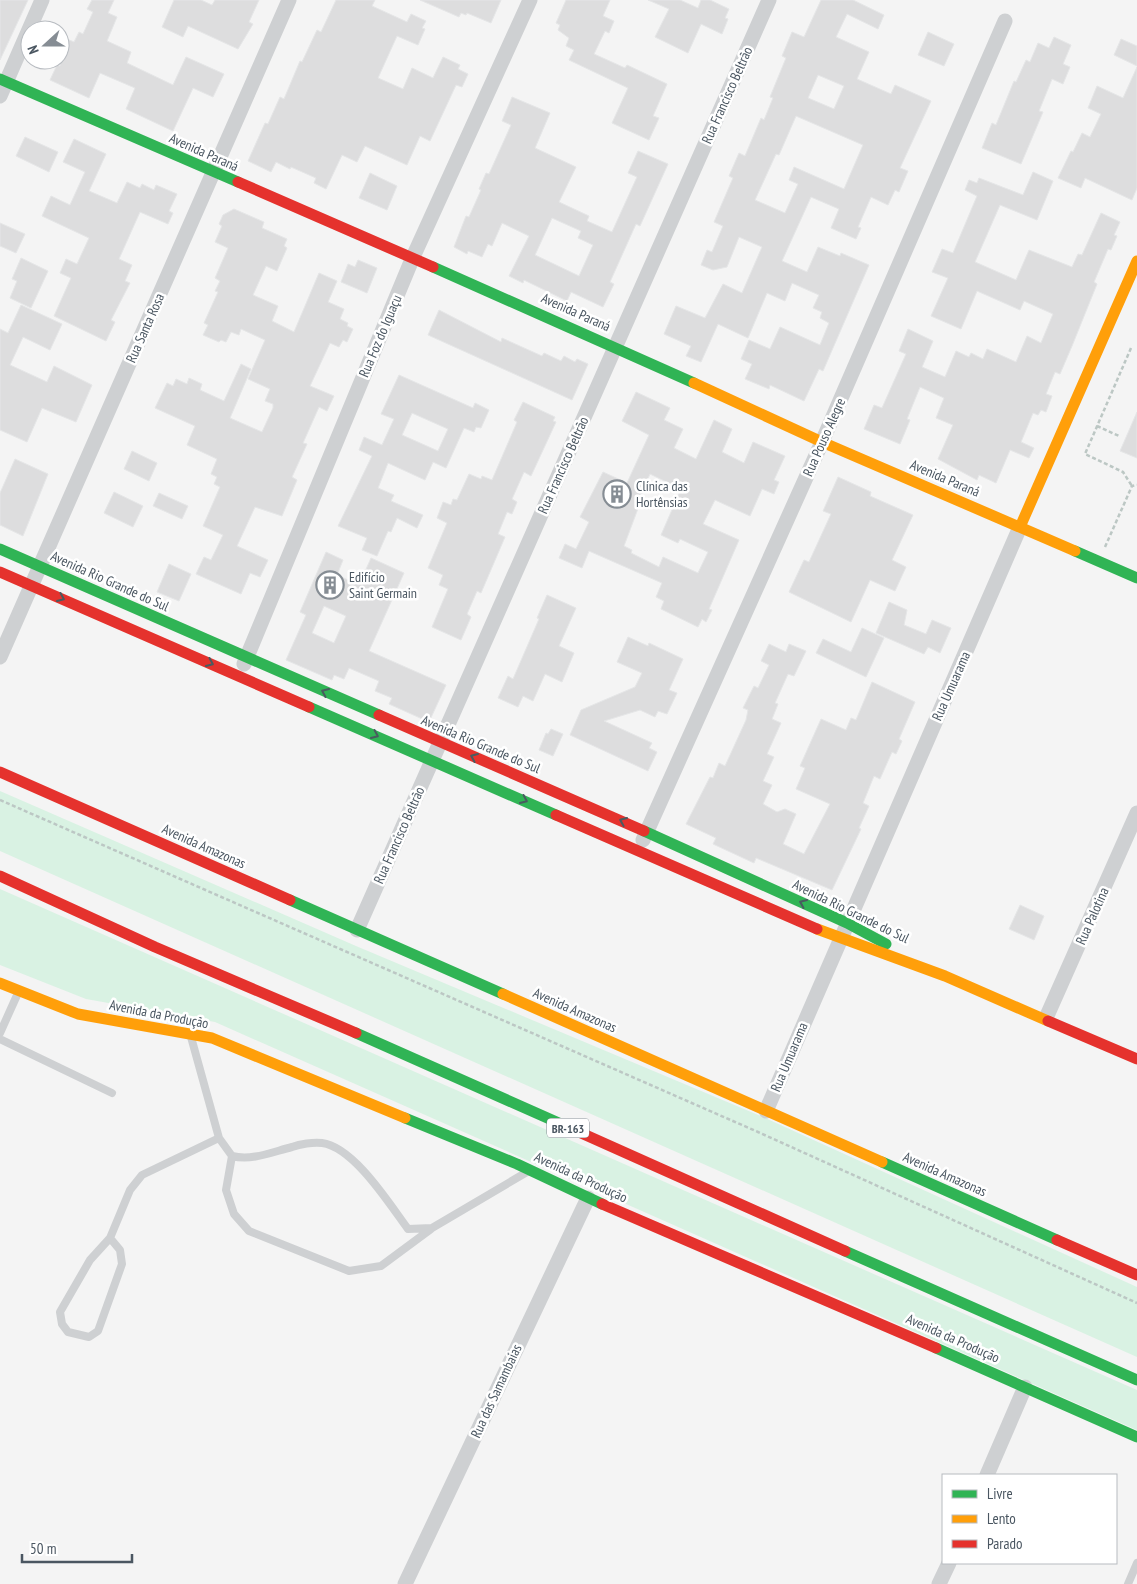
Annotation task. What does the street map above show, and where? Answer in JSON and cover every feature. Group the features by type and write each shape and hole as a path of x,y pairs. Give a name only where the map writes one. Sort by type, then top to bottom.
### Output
{"main road":[{"name":"Avenida Paraná","path":"2,85 213,172 413,258 615,346 822,442 1137,578"},
{"name":"Rua Umuarama","path":"1020,527 1137,261"},
{"name":"Avenida Rio Grande do Sul","path":"0,549 647,832 847,923 945,976"},
{"name":"Avenida Rio Grande do Sul","path":"0,572 839,938 945,976 1046,1018 1137,1059"},
{"name":"Avenida Amazonas","path":"0,772 1137,1275"},
{"name":"BR-163","path":"0,876 155,947 252,987 1137,1380"},
{"name":"Avenida da Produção","path":"0,983 78,1014 189,1033 221,1042 530,1170 588,1198 1025,1386 1137,1438"}],"street":[{"path":"2,85 42,0"},
{"name":"Rua Santa Rosa","path":"0,657 289,0"},
{"name":"Rua Foz do Iguaçu","path":"239,676 413,258 530,0"},
{"name":"Rua Francisco Beltrão","path":"357,930 769,0"},
{"name":"Rua Pouso Alegre","path":"639,851 822,442 1005,21"},
{"name":"Rua Umuarama","path":"766,1111 839,938 1020,527"},
{"name":"Rua Palotina","path":"1046,1018 1137,813"},
{"name":"Rua das Samambaias","path":"405,1584 588,1198"},
{"path":"987,1474 1025,1386"},
{"path":"940,1584 949,1564"}],"lane":[{"path":"0,1033 19,991"},
{"path":"189,1033 219,1138 232,1156 245,1159 296,1145 323,1143 345,1153 378,1188 408,1229 432,1228"},
{"path":"0,1039 112,1093"},
{"path":"110,1238 120,1250 122,1264 98,1331 89,1337 68,1332 62,1324 60,1312 90,1260 110,1238 130,1190 142,1175 219,1138"},
{"path":"232,1156 226,1190 234,1214 249,1231 349,1271 381,1266 432,1228 530,1170"},
{"path":"1128,1584 1137,1563"}],"path":[{"path":"1131,348 1085,454 1123,472 1132,486"},
{"path":"1097,426 1118,436"},
{"path":"1132,486 1137,485"},
{"path":"1098,562 1132,486"},
{"path":"0,800 758,1132 1137,1303"}],"green space":[{"path":"0,791 356,946 763,1117 1137,1287 1137,1357 0,851"},
{"path":"0,889 1137,1390 1137,1430 215,1022 86,999 0,965"}],"building":[{"path":"0,0 28,0 0,60"},
{"path":"92,0 114,0 108,13 117,17 107,41 131,52 127,63 173,85 186,57 224,74 213,97 193,88 173,131 126,109 135,88 100,73 89,98 50,80 55,70 70,70 70,40 74,42 79,32 83,34 93,12 87,9"},
{"path":"174,0 201,0 212,5 215,0 259,0 249,22 253,24 238,49 188,26 183,37 162,27"},
{"path":"336,0 375,0 372,6 407,22 411,14 426,21 422,28 425,29 418,45 397,36 378,78 403,89 412,68 433,78 443,57 460,65 458,69 468,74 462,87 456,85 430,141 420,136 407,165 365,146 357,162 342,155 326,189 314,183 316,178 291,167 290,169 276,162 271,172 248,161 265,123 268,124 280,97 284,99 300,61 302,62 317,30 321,32"},
{"path":"420,0 501,0 491,23 467,13 466,15 461,13 459,17"},
{"path":"566,0 610,0 603,16 614,21 609,33 605,31 594,54 625,68 627,65 667,84 653,116 659,118 649,140 612,123 628,88 569,60 574,50 566,46 569,38 558,30 560,25 556,23"},
{"path":"648,0 680,0 698,8 701,0 710,0 729,9 725,18 728,19 722,34 701,24 688,53 655,37 669,9"},
{"path":"821,0 853,0 884,15 878,29 847,14 836,37 869,52 857,79 891,94 895,85 931,101 900,168 908,171 899,192 895,190 888,205 871,197 858,227 861,228 856,239 831,228 839,209 811,197 782,261 807,272 818,247 840,256 841,253 869,265 823,371 819,369 804,401 770,385 769,389 745,379 752,364 741,359 749,340 770,349 780,327 820,345 829,323 820,318 822,312 813,308 819,295 792,283 785,301 767,293 748,338 718,324 701,362 686,356 691,346 664,334 676,306 705,318 723,284 742,293 762,247 739,237 727,267 713,270 701,265 707,250 712,252 723,226 714,222 733,178 729,176 739,153 745,156 761,118 764,120 773,98 770,97 786,58 782,56 792,32 804,37","holes":["818,75 844,86 834,109 808,98","796,116 863,145 844,189 794,167 789,180 798,184 785,213 755,200 776,154 779,155"]},
{"path":"928,32 954,44 944,66 918,55"},
{"path":"1054,37 1071,45 1063,64 1070,67 1063,84 1052,79 1039,111 1043,112 1021,164 982,148 992,123 996,125 1014,81 1016,82 1026,60 1030,62 1038,43 1049,48"},
{"path":"1121,39 1137,46 1137,66 1114,55"},
{"path":"1137,67 1137,188 1132,200 1085,178 1081,188 1058,178 1082,133 1090,137 1101,114 1088,108 1097,86 1123,98"},
{"path":"512,97 550,113 535,148 576,167 559,202 589,216 587,221 612,232 637,177 628,173 638,151 668,164 640,226 636,224 610,282 614,284 603,307 571,292 567,301 524,280 523,283 509,276 529,236 502,223 492,246 488,244 482,257 468,251 467,254 454,247 466,216 469,217 481,190 479,189 486,173 489,174 511,125 502,121","holes":["552,218 581,231 578,238 593,245 579,276 535,255"]},
{"path":"25,137 58,152 49,172 16,156"},
{"path":"74,139 106,154 89,191 117,203 127,182 140,188 142,184 154,190 156,185 177,194 169,211 173,213 168,224 140,212 119,259 132,265 125,281 130,283 111,320 115,322 106,341 54,316 71,278 60,273 66,259 77,264 89,238 42,216 51,196 70,205 85,172 63,162"},
{"path":"1033,172 1053,181 1037,220 1000,205 975,262 1016,280 1029,250 1072,267 1078,254 1082,255 1101,213 1120,222 1114,235 1117,236 1111,250 1108,249 1094,282 1097,284 1060,374 1055,372 1046,394 1052,396 1046,412 1041,410 1038,415 1033,413 1021,442 1034,448 1029,458 1010,450 996,483 979,475 977,480 938,459 953,425 936,418 944,398 920,387 907,419 910,420 900,444 864,429 874,405 882,408 906,354 899,351 908,329 933,341 922,367 945,377 956,351 969,357 971,353 983,359 987,349 1016,362 1027,336 1041,343 1053,314 1024,301 1020,310 977,291 961,329 931,316 948,278 932,272 942,249 953,253 977,196 965,190 969,180 977,183 979,178 1023,195"},
{"path":"370,173 397,186 387,210 359,198"},
{"path":"234,209 264,222 262,228 287,239 284,246 287,248 277,271 266,266 253,295 278,306 272,321 294,332 319,273 337,281 328,302 344,309 340,319 348,323 347,326 353,329 347,342 343,340 339,347 330,343 310,386 334,396 327,411 319,407 303,443 307,444 292,477 297,480 282,516 255,507 237,546 268,560 260,577 250,573 241,594 196,574 204,557 211,560 223,535 203,526 220,487 214,484 217,477 211,474 217,459 187,445 195,426 155,408 167,383 173,386 176,379 187,384 189,378 202,384 200,390 224,401 241,364 251,369 230,418 262,432 273,408 273,404 265,401 270,389 248,379 265,340 241,329 239,335 231,332 226,342 221,340 219,342 203,335 208,325 204,323 218,292 215,291 220,281 215,278 228,248 215,242 222,226 219,224 223,215"},
{"path":"0,223 25,234 16,253 0,246"},
{"path":"21,258 48,271 31,308 10,298 17,281 12,279"},
{"path":"358,260 377,268 367,293 341,282 348,264 355,267"},
{"path":"21,305 62,324 50,350 23,337 10,365 47,382 54,366 92,385 76,422 42,408 27,442 0,430 0,329 8,333"},
{"path":"439,310 501,342 502,338 542,356 544,353 561,361 564,356 575,362 577,359 588,364 572,400 428,335"},
{"path":"399,375 473,408 475,403 489,410 481,428 476,427 474,432 464,428 446,468 433,462 425,480 388,463 378,488 394,495 391,501 423,515 417,528 397,518 391,532 388,531 377,556 362,550 367,538 338,526 372,456 359,450 364,437 382,445 394,419 381,414","holes":["412,413 448,429 438,451 402,435"]},
{"path":"636,392 670,408 664,420 683,429 674,448 696,459 714,420 732,429 722,452 744,463 753,442 785,456 774,480 779,482 774,494 762,489 750,516 715,500 703,524 739,540 709,609 712,610 706,622 702,619 698,627 661,609 664,601 656,597 662,583 589,551 582,568 559,558 565,544 576,549 589,522 580,517 603,472 627,483 649,435 622,421","holes":["650,474 681,489 661,535 678,543 680,539 708,552 698,573 663,557 659,567 631,553 632,550 624,546 639,506 636,505"]},
{"path":"523,402 555,417 553,421 556,422 531,476 524,472 512,499 517,502 512,514 507,512 498,534 505,537 481,593 477,591 467,614 471,617 461,640 432,627 448,589 439,585 443,575 428,568 447,523 437,518 443,502 451,505 453,499 457,500 469,474 481,479 482,476 492,480 517,422 514,420"},
{"path":"1137,412 1137,458 1120,451"},
{"path":"132,451 157,463 149,481 124,469"},
{"path":"15,459 48,474 23,536 0,525 0,493"},
{"path":"838,477 871,492 870,496 913,515 892,560 906,567 895,591 870,580 851,622 789,592 804,560 809,562 831,514 823,511"},
{"path":"114,492 143,506 133,527 104,513"},
{"path":"159,493 188,506 182,519 153,506"},
{"path":"326,552 343,560 337,575 359,585 371,558 404,573 369,651 446,685 429,722 389,704 392,698 375,691 379,681 349,668 344,679 334,675 332,680 286,660 306,615 300,612","holes":["324,606 346,616 334,643 312,633"]},
{"path":"169,564 191,574 179,601 157,592"},
{"path":"547,595 576,608 559,646 574,653 562,682 545,674 533,701 523,696 518,707 498,698 508,676 513,679 539,619 537,618"},
{"path":"889,602 907,610 904,625 926,634 932,620 951,628 940,653 928,647 924,654 876,633"},
{"path":"862,628 884,638 866,677 816,653 823,639 851,652"},
{"path":"628,637 648,646 649,643 683,659 669,690 677,693 667,714 658,711 655,717 640,710 604,721 652,743 649,748 657,752 648,771 570,735 581,710 635,687 642,673 617,662"},
{"path":"769,644 786,652 789,644 806,651 794,676 788,674 775,703 778,704 772,719 781,723 767,754 774,757 763,781 772,785 763,804 777,812 785,809 796,814 783,844 804,854 830,804 796,789 805,768 800,766 821,719 846,730 851,718 856,720 872,682 915,702 899,739 902,741 896,754 892,752 880,779 874,776 863,803 869,806 859,828 861,829 832,890 756,858 754,863 713,844 716,838 686,824 710,777 713,778 719,763 725,766 746,720 748,710 743,708 754,686 758,688 769,665 761,661"},
{"path":"551,729 563,734 553,756 539,750 546,733 548,734"},
{"path":"1020,905 1044,916 1034,940 1009,929"}],"traffic: fast":[{"path":"0,79 238,182"},
{"path":"433,267 694,383"},
{"path":"0,549 379,715"},
{"path":"1075,551 1137,578"},
{"path":"309,707 556,815"},
{"path":"644,831 847,923 886,944"},
{"path":"290,900 503,994"},
{"path":"356,1033 561,1124"},
{"path":"405,1118 517,1164 602,1204"},
{"path":"882,1162 1057,1240"},
{"path":"845,1251 1137,1380"},
{"path":"936,1348 1137,1437"}],"traffic: slow":[{"path":"1020,527 1137,261"},
{"path":"694,383 822,442 1075,551"},
{"path":"817,929 945,976 1048,1021"},
{"path":"0,983 78,1014 212,1038 405,1118"},
{"path":"503,994 882,1162"}],"traffic: jam":[{"path":"238,182 433,267"},
{"path":"0,572 309,707"},
{"path":"379,715 644,831"},
{"path":"0,772 290,900"},
{"path":"556,815 817,929"},
{"path":"0,876 155,947 356,1033"},
{"path":"1048,1021 1137,1059"},
{"path":"561,1124 845,1251"},
{"path":"602,1204 936,1348"},
{"path":"1057,1240 1137,1275"}],"place":[{"name":"Clínica das Hortênsias","path":"617,494"},
{"name":"Edifício Saint Germain","path":"330,585"}]}
